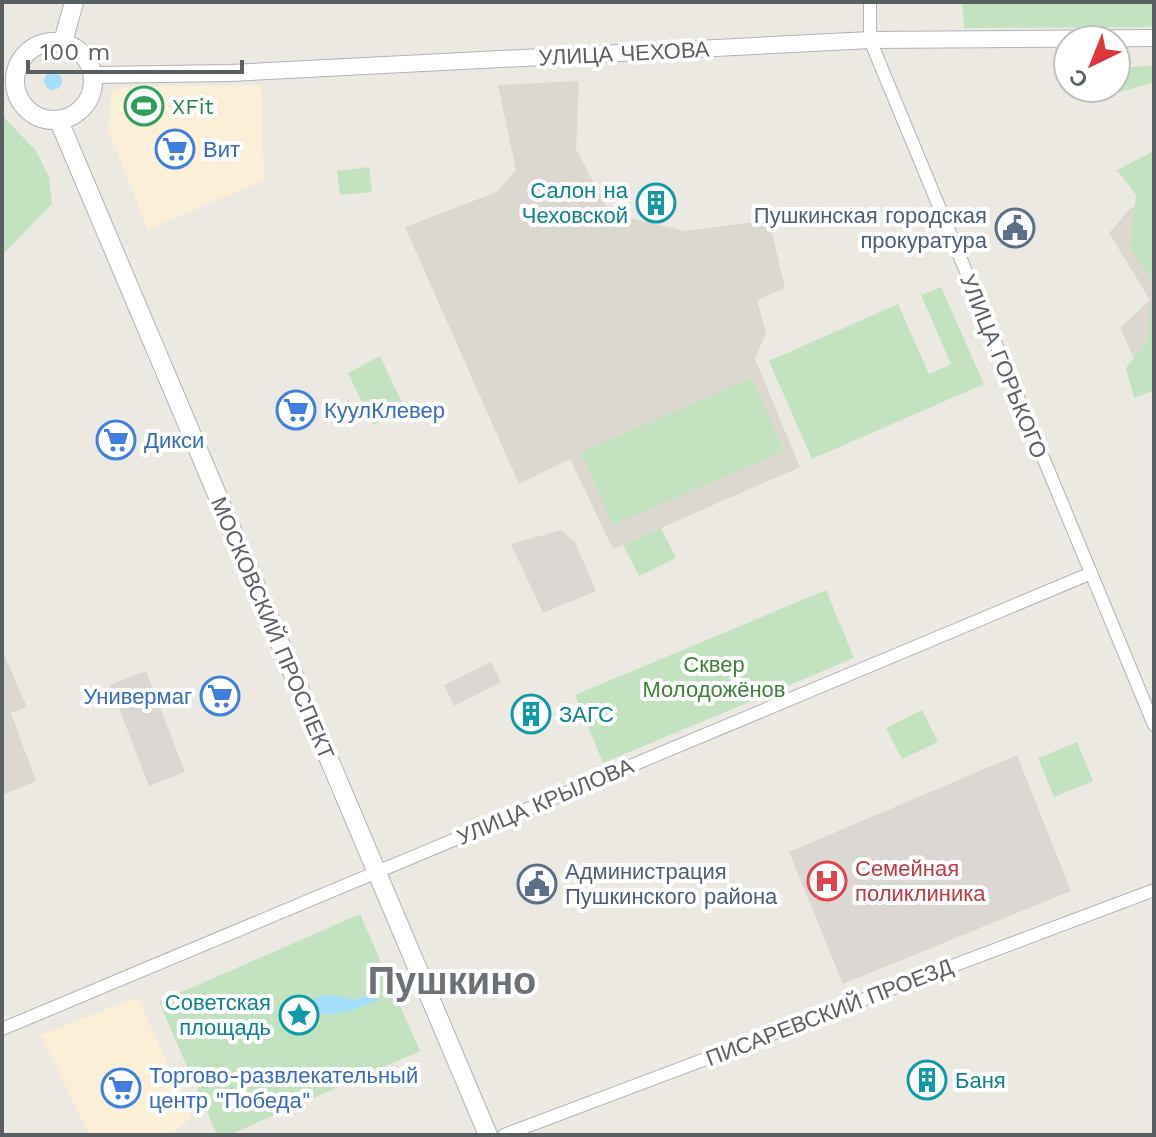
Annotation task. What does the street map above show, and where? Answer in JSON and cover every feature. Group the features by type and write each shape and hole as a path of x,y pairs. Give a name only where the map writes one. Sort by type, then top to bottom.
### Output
{"main road":[{"path":"63,42 74,2"},
{"path":"48,42 63,42 77,49 88,61 93,75 92,91 86,105 74,115 59,121 44,120 30,113 19,102 8,70 33,47 48,42"},
{"name":"МОСКОВСКИЙ ПРОСПЕКТ","path":"59,121 488,1135"}],"street":[{"name":"УЛИЦА ГОРЬКОГО","path":"870,2 870,40 1154,725"},
{"name":"УЛИЦА ЧЕХОВА","path":"93,75 230,73 870,40 1154,38"},
{"name":"УЛИЦА КРЫЛОВА","path":"2,1029 1089,574"},
{"name":"ПИСАРЕВСКИЙ ПРОЕЗД","path":"504,1135 1154,890"}],"shaded area":[{"path":"579,81 576,149 610,213 685,231 769,220 785,288 757,300 766,333 755,359 800,467 613,549 570,459 519,484 405,227 497,192 516,170 498,85"},
{"path":"261,85 264,180 148,230 108,130 112,92 125,87"},
{"path":"1154,191 1154,381 1146,384 1120,328 1150,300 1109,233 1130,209"},
{"path":"561,530 575,542 596,591 543,613 511,544"},
{"path":"2,650 27,707 11,713 36,781 2,795"},
{"path":"491,662 501,682 454,706 444,685"},
{"path":"146,671 185,772 149,786 110,685"},
{"path":"1017,755 1071,891 843,984 789,852"},
{"name":"Торгово-развлекательный центр \"Победа\"","path":"138,997 191,1118 170,1135 89,1135 41,1035"}],"green space":[{"path":"962,2 1154,2 1154,27 1052,24 1052,28 964,28"},
{"path":"1154,65 1154,82 1132,89 1132,67"},
{"path":"2,115 36,151 49,177 52,204 2,255"},
{"path":"1154,151 1154,286 1130,249 1136,195 1117,170"},
{"path":"369,167 372,192 340,195 337,171"},
{"path":"941,287 984,384 812,459 769,361 898,304 929,374 951,364 921,295"},
{"path":"1151,301 1154,301 1154,390 1134,398 1126,368 1148,340"},
{"path":"380,356 405,409 373,425 348,373"},
{"path":"752,378 784,451 613,525 581,452"},
{"path":"661,528 676,558 639,576 623,545"},
{"name":"Сквер Молодожёнов","path":"826,590 854,658 603,763 575,695"},
{"path":"922,710 938,742 902,759 886,728"},
{"path":"1077,742 1093,781 1054,797 1038,758"},
{"name":"Советская площадь","path":"360,914 420,1051 229,1135 217,1135 159,1002"}],"water":[{"path":"53,72 62,81 53,90 44,81"},
{"path":"375,991 379,999 336,1014 316,1013 294,1005 297,997 310,1002 327,995 356,999"}],"place":[{"name":"XFit","path":"144,106"},
{"name":"Вит","path":"175,149"},
{"name":"Салон на Чеховской","path":"656,203"},
{"name":"Пушкинская городская прокуратура","path":"1015,228"},
{"name":"КуулКлевер","path":"296,410"},
{"name":"Дикси","path":"116,440"},
{"name":"Универмаг","path":"220,696"},
{"name":"ЗАГС","path":"531,714"},
{"name":"Семейная поликлиника","path":"827,881"},
{"name":"Администрация Пушкинского района","path":"537,884"},
{"name":"Советская площадь","path":"299,1015"},
{"name":"Баня","path":"927,1080"},
{"name":"Торгово-развлекательный центр \"Победа\"","path":"121,1088"}],"district":[{"name":"Пушкино","path":"452,981"}]}
